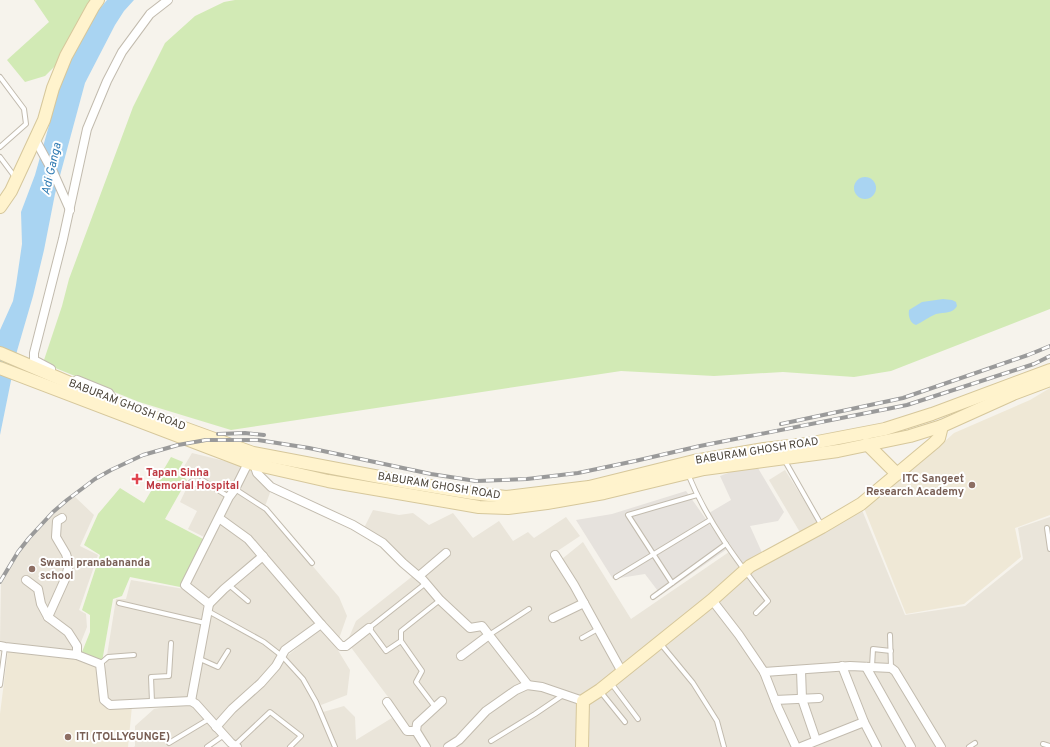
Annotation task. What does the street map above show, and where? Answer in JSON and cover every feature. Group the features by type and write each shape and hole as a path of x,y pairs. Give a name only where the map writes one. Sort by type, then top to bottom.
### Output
{"main road":[{"path":"0,207 11,191 44,120 53,88 66,56 92,7 98,0"},
{"name":"BABURAM GHOSH ROAD","path":"0,353 108,403 252,460 328,481 479,506 508,508 604,493 688,472 838,451 919,433 942,426 990,398 1050,370"},
{"name":"BABURAM GHOSH ROAD","path":"0,368 108,403"},
{"name":"BABURAM GHOSH ROAD","path":"252,460 472,494 506,497 589,487 728,454 807,444 885,429 918,418 990,398 1013,394 1050,380"},
{"path":"918,418 920,454"},
{"path":"582,747 584,701 600,690 712,600 750,566 861,504 939,438 942,426"},
{"path":"867,444 897,474"}],"street":[{"path":"108,403 109,393 48,368 34,360 34,353 64,239 87,129 107,81 122,52 150,14 168,0"},
{"path":"35,139 54,174 70,210"},
{"path":"208,608 185,585 229,497 252,460"},
{"path":"252,460 257,473 271,487 353,525 383,543 426,583 440,600 470,628 482,626 528,685"},
{"path":"48,617 66,577 69,564 66,554 56,537 57,521 62,518"},
{"path":"219,518 248,538 341,646 346,646 369,628"},
{"path":"418,576 446,553"},
{"path":"555,555 584,603 622,672"},
{"path":"191,701 200,659 208,608 229,585 263,556"},
{"path":"26,580 38,589 41,604 48,617 68,632 77,646 77,655"},
{"path":"712,600 739,635 764,672 796,747"},
{"path":"553,618 584,603"},
{"path":"216,727 232,709 261,683 276,666 285,650 321,624"},
{"path":"461,656 489,635"},
{"path":"2,647 77,655 100,664 104,700 110,705 191,701 236,746"},
{"path":"764,672 842,666 891,668 895,671 941,747"},
{"path":"842,666 864,722 877,747"},
{"path":"869,667 912,747"},
{"path":"801,670 802,699 816,740"},
{"path":"448,747 458,740 486,711 516,690 528,685 542,687 584,701"},
{"path":"775,700 819,698"},
{"path":"426,747 416,731 416,724 442,701"},
{"path":"386,702 407,730 416,731"},
{"path":"801,747 864,722"}],"lane":[{"path":"0,77 24,109 26,124 0,147"},
{"path":"0,157 16,179"},
{"path":"784,459 822,527"},
{"path":"688,472 697,495 710,520 745,571 768,601 756,613"},
{"path":"191,482 198,485 202,480 229,497"},
{"path":"235,489 266,509 312,563"},
{"path":"672,583 628,515 697,495"},
{"path":"616,576 710,520"},
{"path":"1047,528 1050,549"},
{"path":"653,597 726,544"},
{"path":"401,641 386,651 369,628 426,583"},
{"path":"229,585 248,601"},
{"path":"435,708 416,682 422,671 401,641 401,631 440,600"},
{"path":"119,603 205,623"},
{"path":"208,608 264,642 282,656 303,679 316,702 335,747"},
{"path":"489,635 529,609"},
{"path":"582,638 598,629"},
{"path":"890,635 891,668"},
{"path":"659,642 693,683 717,721 724,747"},
{"path":"152,702 151,677 169,676 171,643"},
{"path":"0,685 2,647"},
{"path":"869,667 873,649 890,651"},
{"path":"200,659 218,667 228,651"},
{"path":"100,664 108,657 134,655"},
{"path":"610,682 638,720"},
{"path":"600,690 625,722"},
{"path":"491,741 564,694"},
{"path":"236,746 270,712 301,736 290,747"},
{"path":"168,743 209,719"},
{"path":"207,747 224,735"},
{"path":"969,747 974,743"},
{"path":"1043,744 1050,746"}],"shaded area":[{"name":"ITC Sangeet Research Academy","path":"1050,388 1050,515 1015,528 1021,557 964,604 906,614 864,508 923,461 954,433 1030,400"},
{"path":"192,453 245,466 206,538 188,529 197,511 180,502 191,479 182,470"},
{"path":"755,463 784,512 778,521 750,526 764,557 746,568 709,513 731,500 720,476"},
{"path":"250,467 271,490 264,509 339,597 347,616 336,647 350,670 347,695 321,705 307,680 286,657 324,625 224,517"},
{"path":"785,470 819,524 801,534 769,480"},
{"path":"686,491 727,549 661,595 645,574 613,579 576,520 612,514"},
{"path":"73,495 94,515 80,546 98,555 79,610 86,614 87,627 77,652 0,642 1,582 18,550 46,518"},
{"path":"373,510 399,515 413,513 429,525 453,513 473,538 499,521 513,541 528,532 534,538 566,517 580,536 553,554 619,671 583,698 530,684 484,623 471,625 364,528"},
{"path":"862,510 905,615 965,606 1023,559 1018,528 1050,517 1050,747 798,747 765,671 716,602 753,568"},
{"path":"220,521 247,540 318,623 285,649 259,682 216,723 194,701 212,604 188,585"},
{"path":"583,542 631,619 729,552 742,570 624,668 562,559"},
{"path":"414,575 469,630 481,628 525,684 444,747 338,747 323,712 344,706 355,717 356,740 400,713 347,642 356,621"},
{"path":"131,580 184,589 206,605 189,698 112,703 106,698 105,668 116,599 126,599"},
{"path":"711,605 737,637 762,673 794,747 586,747 587,701"},
{"path":"8,650 77,657 96,665 103,701 132,706 128,747 0,747 0,714"},
{"path":"283,660 302,679 334,747 241,747 220,727"},
{"path":"527,688 541,690 580,702 579,747 453,747 489,713 514,695"},
{"path":"188,703 222,734 203,747 134,747 135,726 154,709"}],"green space":[{"path":"34,0 91,0 57,64 45,76 25,82 7,60 49,22"},
{"path":"235,0 1050,0 1050,309 891,371 854,377 783,372 714,376 621,371 231,430 139,402 43,363 62,306 69,279 133,107 165,43 195,16 224,2"},
{"path":"171,457 183,462 178,471 187,480 165,519 203,539 180,587 130,577 122,596 113,599 102,662 82,652 90,632 90,615 82,610 100,555 84,545 98,514 120,488 144,503"}],"water":[{"name":"Adi Ganga","path":"107,0 134,0 124,11 115,25 85,83 55,194 33,296 17,351 0,435 0,330 13,301 16,285 22,244 21,212 35,175 61,83 79,41 98,11"},
{"path":"865,177 873,180 876,188 873,196 865,199 857,196 854,188 857,180"},
{"path":"943,299 956,302 957,306 951,312 936,314 916,325 911,321 909,317 909,310 922,302"}],"railway":[{"path":"781,424 903,398 1050,346"},
{"path":"0,582 18,552 29,538 53,512 67,500 95,479 111,470 143,455 178,445 206,440 258,440 309,448 431,474 476,481 527,479 578,473 700,446 907,405 1034,364 1050,356"},
{"path":"218,434 245,433 264,435"}],"place":[{"name":"Tapan Sinha Memorial Hospital","path":"137,479"},
{"name":"ITC Sangeet Research Academy","path":"972,485"},
{"name":"Swami pranabananda school","path":"32,569"},
{"name":"ITI (TOLLYGUNGE)","path":"68,737"}]}
